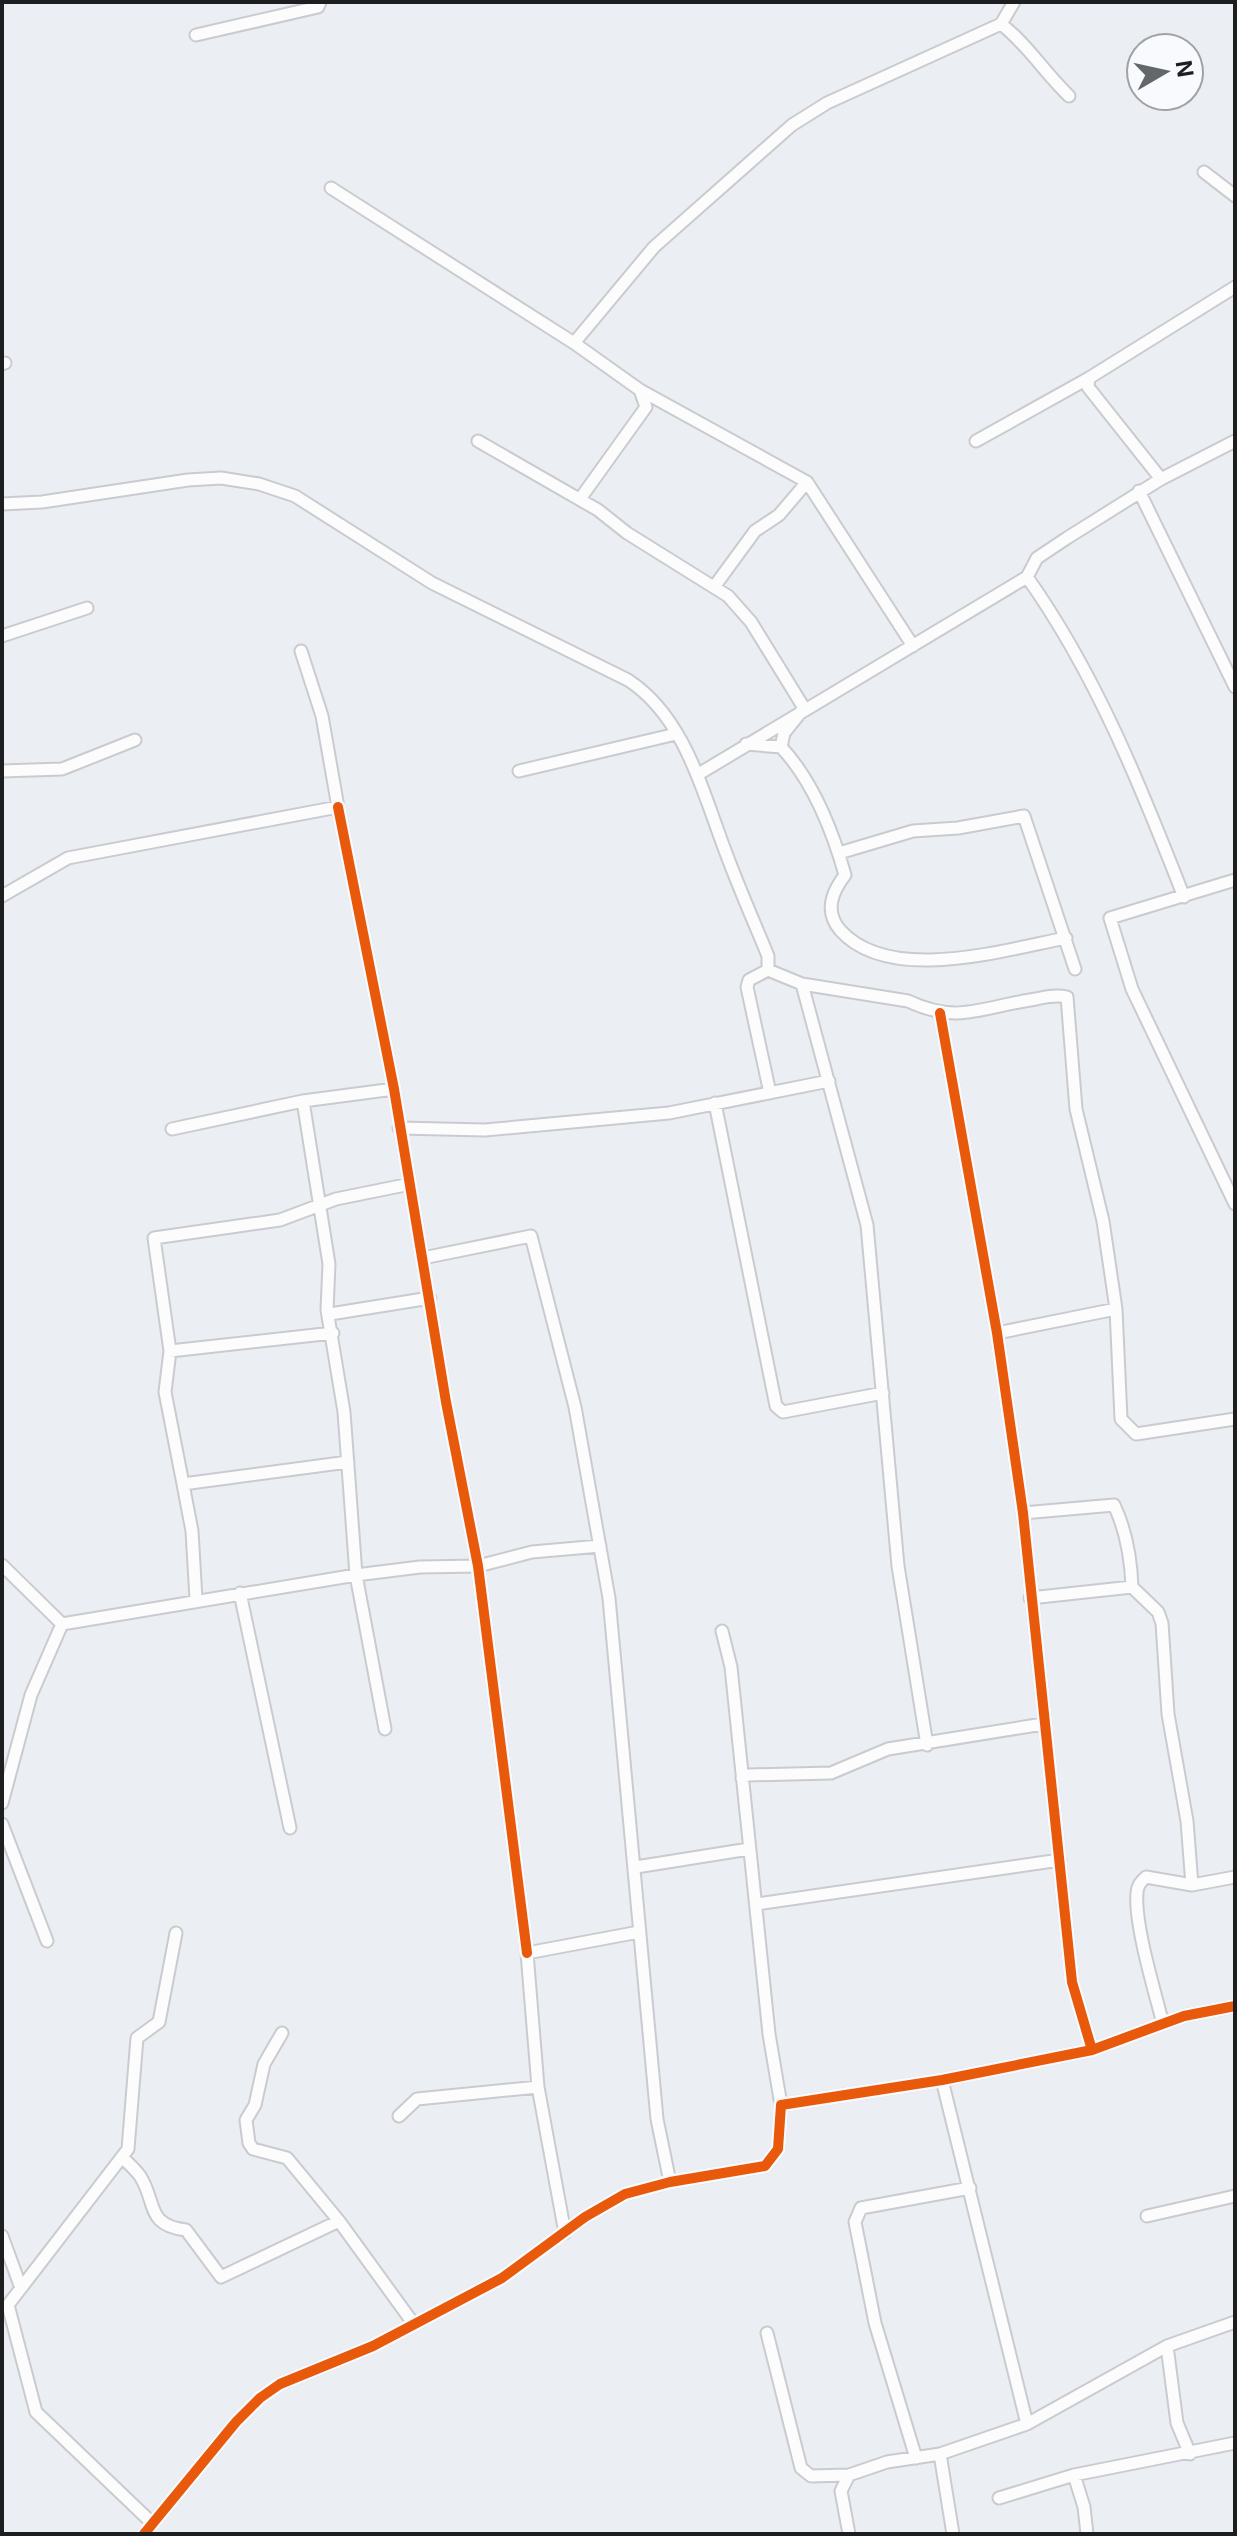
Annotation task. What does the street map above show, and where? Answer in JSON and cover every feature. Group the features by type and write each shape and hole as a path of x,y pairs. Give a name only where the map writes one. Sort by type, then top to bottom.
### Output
{"street":[{"path":"196,35 318,7 320,2"},
{"path":"574,343 654,247 792,125 827,103 1001,24 1014,2"},
{"path":"1001,24 1020,39 1034,60 1069,96"},
{"path":"1204,172 1235,196"},
{"path":"331,188 574,343 640,390 807,482 913,646"},
{"path":"976,441 1089,378 1235,287"},
{"path":"1089,378 1088,387 1161,479"},
{"path":"580,499 646,407 640,390"},
{"path":"478,441 580,499 728,596 751,622 804,708"},
{"path":"697,775 804,708 1027,577 1037,558 1139,491 1235,441"},
{"path":"2,504 42,502 188,480 221,478 259,484 295,496 432,583 628,680 646,692 664,712 697,775 768,956 768,970"},
{"path":"714,587 755,531 779,515 807,482"},
{"path":"1139,491 1235,687"},
{"path":"1027,577 1054,616 1133,768 1184,897"},
{"path":"2,636 87,608"},
{"path":"301,651 322,716 394,1089 478,1566 527,1953 538,2087 565,2233"},
{"path":"781,747 784,733 804,708"},
{"path":"519,771 676,734"},
{"path":"2,771 62,769 135,740"},
{"path":"745,744 781,747 798,765 839,853 845,875 831,893 831,911 845,935 869,951 912,962 1066,938"},
{"path":"2,896 68,858 338,807"},
{"path":"839,853 913,831 958,828 1024,816 1075,969"},
{"path":"1235,880 1110,918 1132,989 1235,1204"},
{"path":"768,970 802,984 908,1001 940,1013 961,1016 1030,1000 1067,997 1076,1109 1103,1221 1116,1309 1121,1419 1136,1434 1235,1419"},
{"path":"768,970 749,980 747,987 770,1093"},
{"path":"802,984 867,1225 906,1628 927,1745"},
{"path":"940,1013 997,1333 1023,1513 1072,1982 1092,2050"},
{"path":"399,1128 485,1130 669,1113 829,1081"},
{"path":"172,1129 303,1101 394,1089"},
{"path":"303,1101 329,1264 333,1361 342,1399 356,1575 385,1729"},
{"path":"715,1103 776,1406 783,1412 883,1393"},
{"path":"196,1599 192,1531 165,1392 170,1351 154,1238 280,1220 348,1196 410,1184"},
{"path":"423,1258 531,1236 575,1407 609,1598 657,2119 670,2182"},
{"path":"330,1314 430,1298"},
{"path":"997,1333 1116,1309"},
{"path":"170,1351 333,1333"},
{"path":"183,1484 348,1462"},
{"path":"1023,1513 1114,1505 1131,1565 1132,1587 1158,1612 1162,1623 1168,1714 1187,1821 1192,1885"},
{"path":"62,1624 196,1599 356,1575 420,1567 478,1566 532,1552 600,1546"},
{"path":"2,1565 62,1624"},
{"path":"1030,1598 1132,1587"},
{"path":"240,1593 290,1828"},
{"path":"2,1803 31,1695 62,1624"},
{"path":"144,2534 260,2398 280,2384 362,2351 502,2278 605,2204 670,2182 757,2171 778,2149 781,2105 769,2034 731,1667 722,1631"},
{"path":"742,1778 748,1775 831,1773 888,1749 1043,1724"},
{"path":"2,1824 47,1941"},
{"path":"636,1867 749,1849"},
{"path":"757,1904 1060,1860"},
{"path":"1163,2024 1137,1893 1146,1877 1192,1885 1235,1877"},
{"path":"527,1953 639,1932"},
{"path":"152,2523 36,2412 8,2305 128,2149 137,2038 159,2022 176,1933"},
{"path":"781,2105 942,2080 1092,2050 1163,2024 1235,2006"},
{"path":"282,2033 264,2064 255,2105 246,2120 246,2135 253,2149 287,2158 339,2221 413,2323"},
{"path":"942,2080 1027,2424"},
{"path":"399,2116 417,2099 538,2087"},
{"path":"122,2157 141,2177 152,2214 171,2228 186,2230 221,2277 339,2221"},
{"path":"916,2458 875,2323 855,2222 861,2208 970,2188"},
{"path":"1147,2216 1235,2196"},
{"path":"2,2236 21,2288"},
{"path":"767,2333 801,2468 811,2476 849,2475 887,2462 940,2454 1027,2424 1167,2346 1235,2322"},
{"path":"1167,2346 1177,2423 1190,2454"},
{"path":"999,2498 1074,2475 1235,2443"},
{"path":"940,2454 953,2534"},
{"path":"849,2475 841,2491 849,2534"},
{"path":"1074,2475 1084,2507 1087,2534"}],"cycle path":[{"path":"338,807 394,1089 446,1402 478,1566 527,1953"},
{"path":"940,1013 997,1333 1023,1513 1072,1982 1092,2050"},
{"path":"144,2534 236,2422 260,2398 280,2384 373,2346 502,2278 585,2217 625,2194 670,2182 765,2166 778,2149 781,2105 942,2080 1092,2050 1184,2016 1235,2006"}]}
